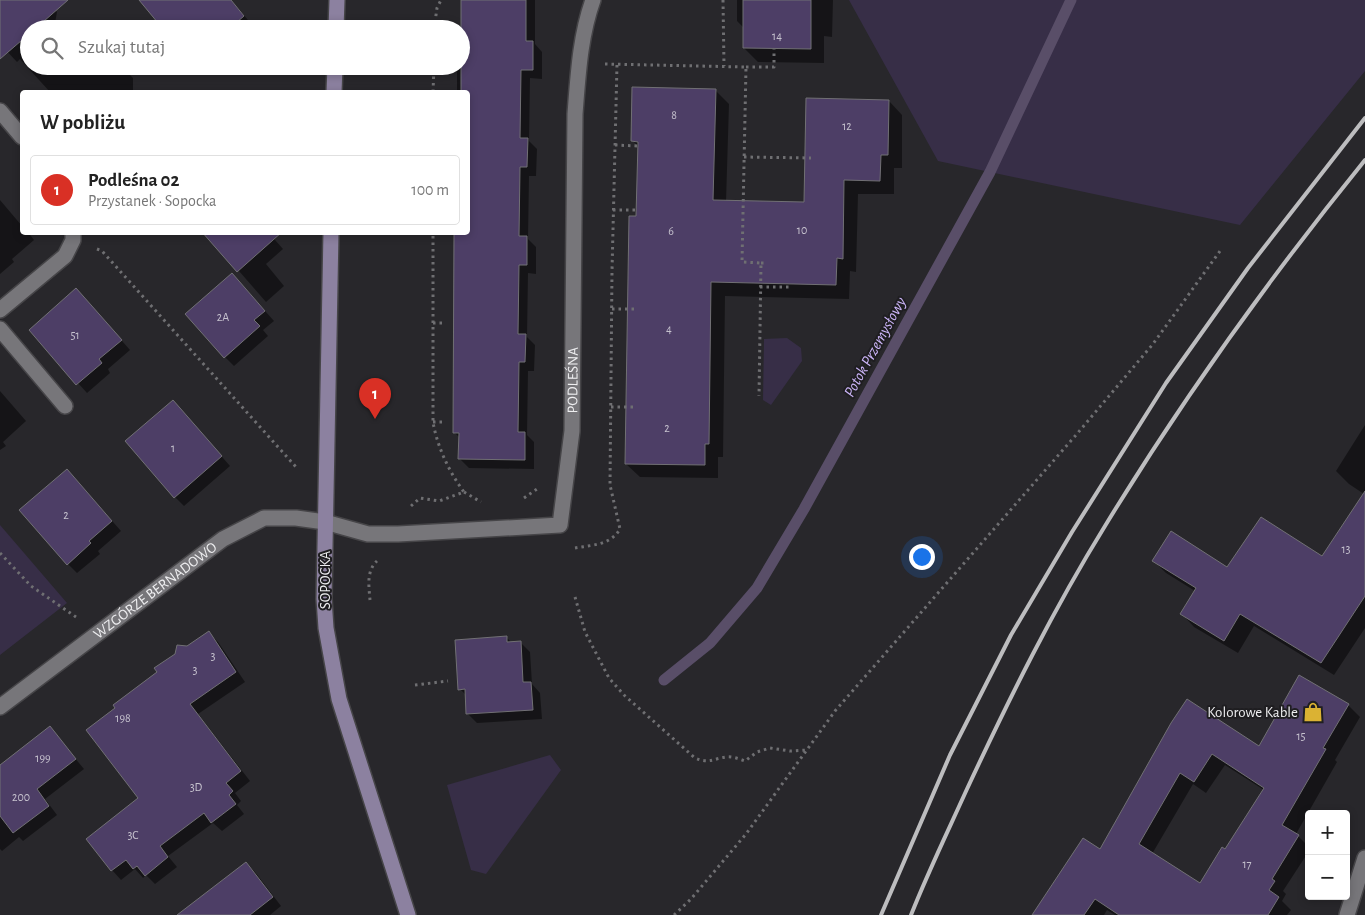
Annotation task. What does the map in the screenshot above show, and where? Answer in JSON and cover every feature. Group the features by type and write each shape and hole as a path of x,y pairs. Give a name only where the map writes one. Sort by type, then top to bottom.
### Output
{"main road":[{"path":"336,0 336,20"},
{"path":"334,90 335,75"},
{"name":"SOPOCKA","path":"331,235 324,599 326,628 339,699 408,915"}],"street":[{"name":"PODLEŚNA","path":"325,522 368,534 398,534 560,524 572,431 575,114 588,12 593,0"},
{"path":"0,112 20,135"},
{"path":"0,310 65,256 73,240 73,235"},
{"path":"0,328 65,406"},
{"name":"WZGÓRZE BERNADOWO","path":"0,707 223,539 264,518 296,518 325,522"},
{"path":"1347,915 1365,858"}],"path":[{"path":"436,20 441,0"},
{"path":"723,0 724,66"},
{"path":"580,63 774,67 774,49"},
{"path":"612,402 617,64"},
{"path":"746,67 742,262 766,262"},
{"path":"434,75 434,90"},
{"path":"615,145 638,146"},
{"path":"744,157 811,158"},
{"path":"614,210 637,210"},
{"path":"433,235 433,422 435,436 458,484 464,492 483,503"},
{"path":"102,251 296,467"},
{"path":"674,915 746,834 835,711 1076,435 1146,351 1220,251"},
{"path":"759,396 760,263"},
{"path":"760,288 792,287"},
{"path":"612,309 635,310"},
{"path":"433,323 443,323"},
{"path":"611,407 633,407"},
{"path":"433,422 443,422"},
{"path":"516,500 525,498 544,484"},
{"path":"398,534 396,509 409,508 420,498 439,501 464,492"},
{"path":"0,553 31,586 98,634"},
{"path":"370,600 371,569 375,562 380,559"},
{"path":"575,596 585,632 609,678 624,695 695,758 704,762 726,756 745,761 757,752 770,748 790,751 807,750"},
{"path":"415,685 448,681"}],"shaded area":[{"path":"849,0 1365,0 1365,71 1240,225 938,161"},
{"path":"787,338 801,348 802,361 771,405 763,400 764,339"},
{"path":"0,525 67,603 0,655"},
{"path":"550,755 561,770 486,874 471,870 447,785"}],"building":[{"path":"0,0 68,0 45,20 20,20 20,42 0,59"},
{"path":"139,0 231,0 244,16 239,20 156,20"},
{"path":"461,0 526,0 526,41 533,41 533,70 521,70 520,138 528,138 527,167 520,167 519,236 527,236 527,265 519,265 518,334 526,334 525,362 519,362 518,432 525,432 525,460 458,459 459,433 453,433 454,235 470,235 470,90 461,90 461,75 470,75 470,20 461,20"},
{"path":"743,0 811,0 811,49 743,48"},
{"path":"632,87 716,89 713,200 804,202 806,98 889,100 888,155 881,155 880,181 844,180 843,259 837,258 836,285 711,282 709,444 705,444 705,465 625,464 629,216 636,216 638,142 631,141"},
{"path":"205,235 279,235 237,272"},
{"path":"232,273 265,311 254,320 260,326 224,358 185,314"},
{"path":"76,288 122,340 99,359 102,363 76,385 29,330"},
{"path":"173,400 222,456 174,498 125,441"},
{"path":"67,469 112,521 89,541 91,543 67,565 19,510"},
{"path":"1365,491 1365,596 1321,663 1240,614 1224,641 1180,614 1196,588 1152,561 1171,531 1227,567 1261,517 1322,556"},
{"path":"209,631 236,672 190,704 241,771 226,783 233,791 229,795 236,804 211,823 204,813 160,846 168,857 145,876 137,866 133,869 126,860 111,871 86,839 138,798 86,730 115,708 113,705 157,672 154,668 175,654 177,645 187,646"},
{"path":"507,636 507,642 521,641 523,682 531,682 533,710 466,714 465,689 458,690 455,640"},
{"path":"1299,675 1349,704 1323,748 1326,749 1282,825 1299,835 1272,879 1275,881 1269,890 1279,897 1268,915 1119,915 1095,899 1084,915 1032,915 1083,838 1100,849 1171,723 1187,699 1259,746","holes":["1212,754 1264,788 1225,849 1222,847 1200,883 1139,844 1180,773 1194,782"]},
{"path":"50,726 76,759 37,789 49,806 13,833 0,816 0,765"},
{"path":"246,862 273,897 250,915 177,915"}],"waterway":[{"name":"Potok Przemysłowy","path":"664,680 710,643 757,588 804,509 990,172 1071,0"}],"railway":[{"path":"881,915 950,755 1011,635 1072,532 1166,383 1248,268 1365,118"},
{"path":"911,915 938,852 999,722 1032,655 1086,558 1165,431 1229,338 1365,160"}],"place":[{"name":"Podleśna 02","path":"375,419"},
{"name":"Kolorowe Kable","path":"1313,712"}]}
